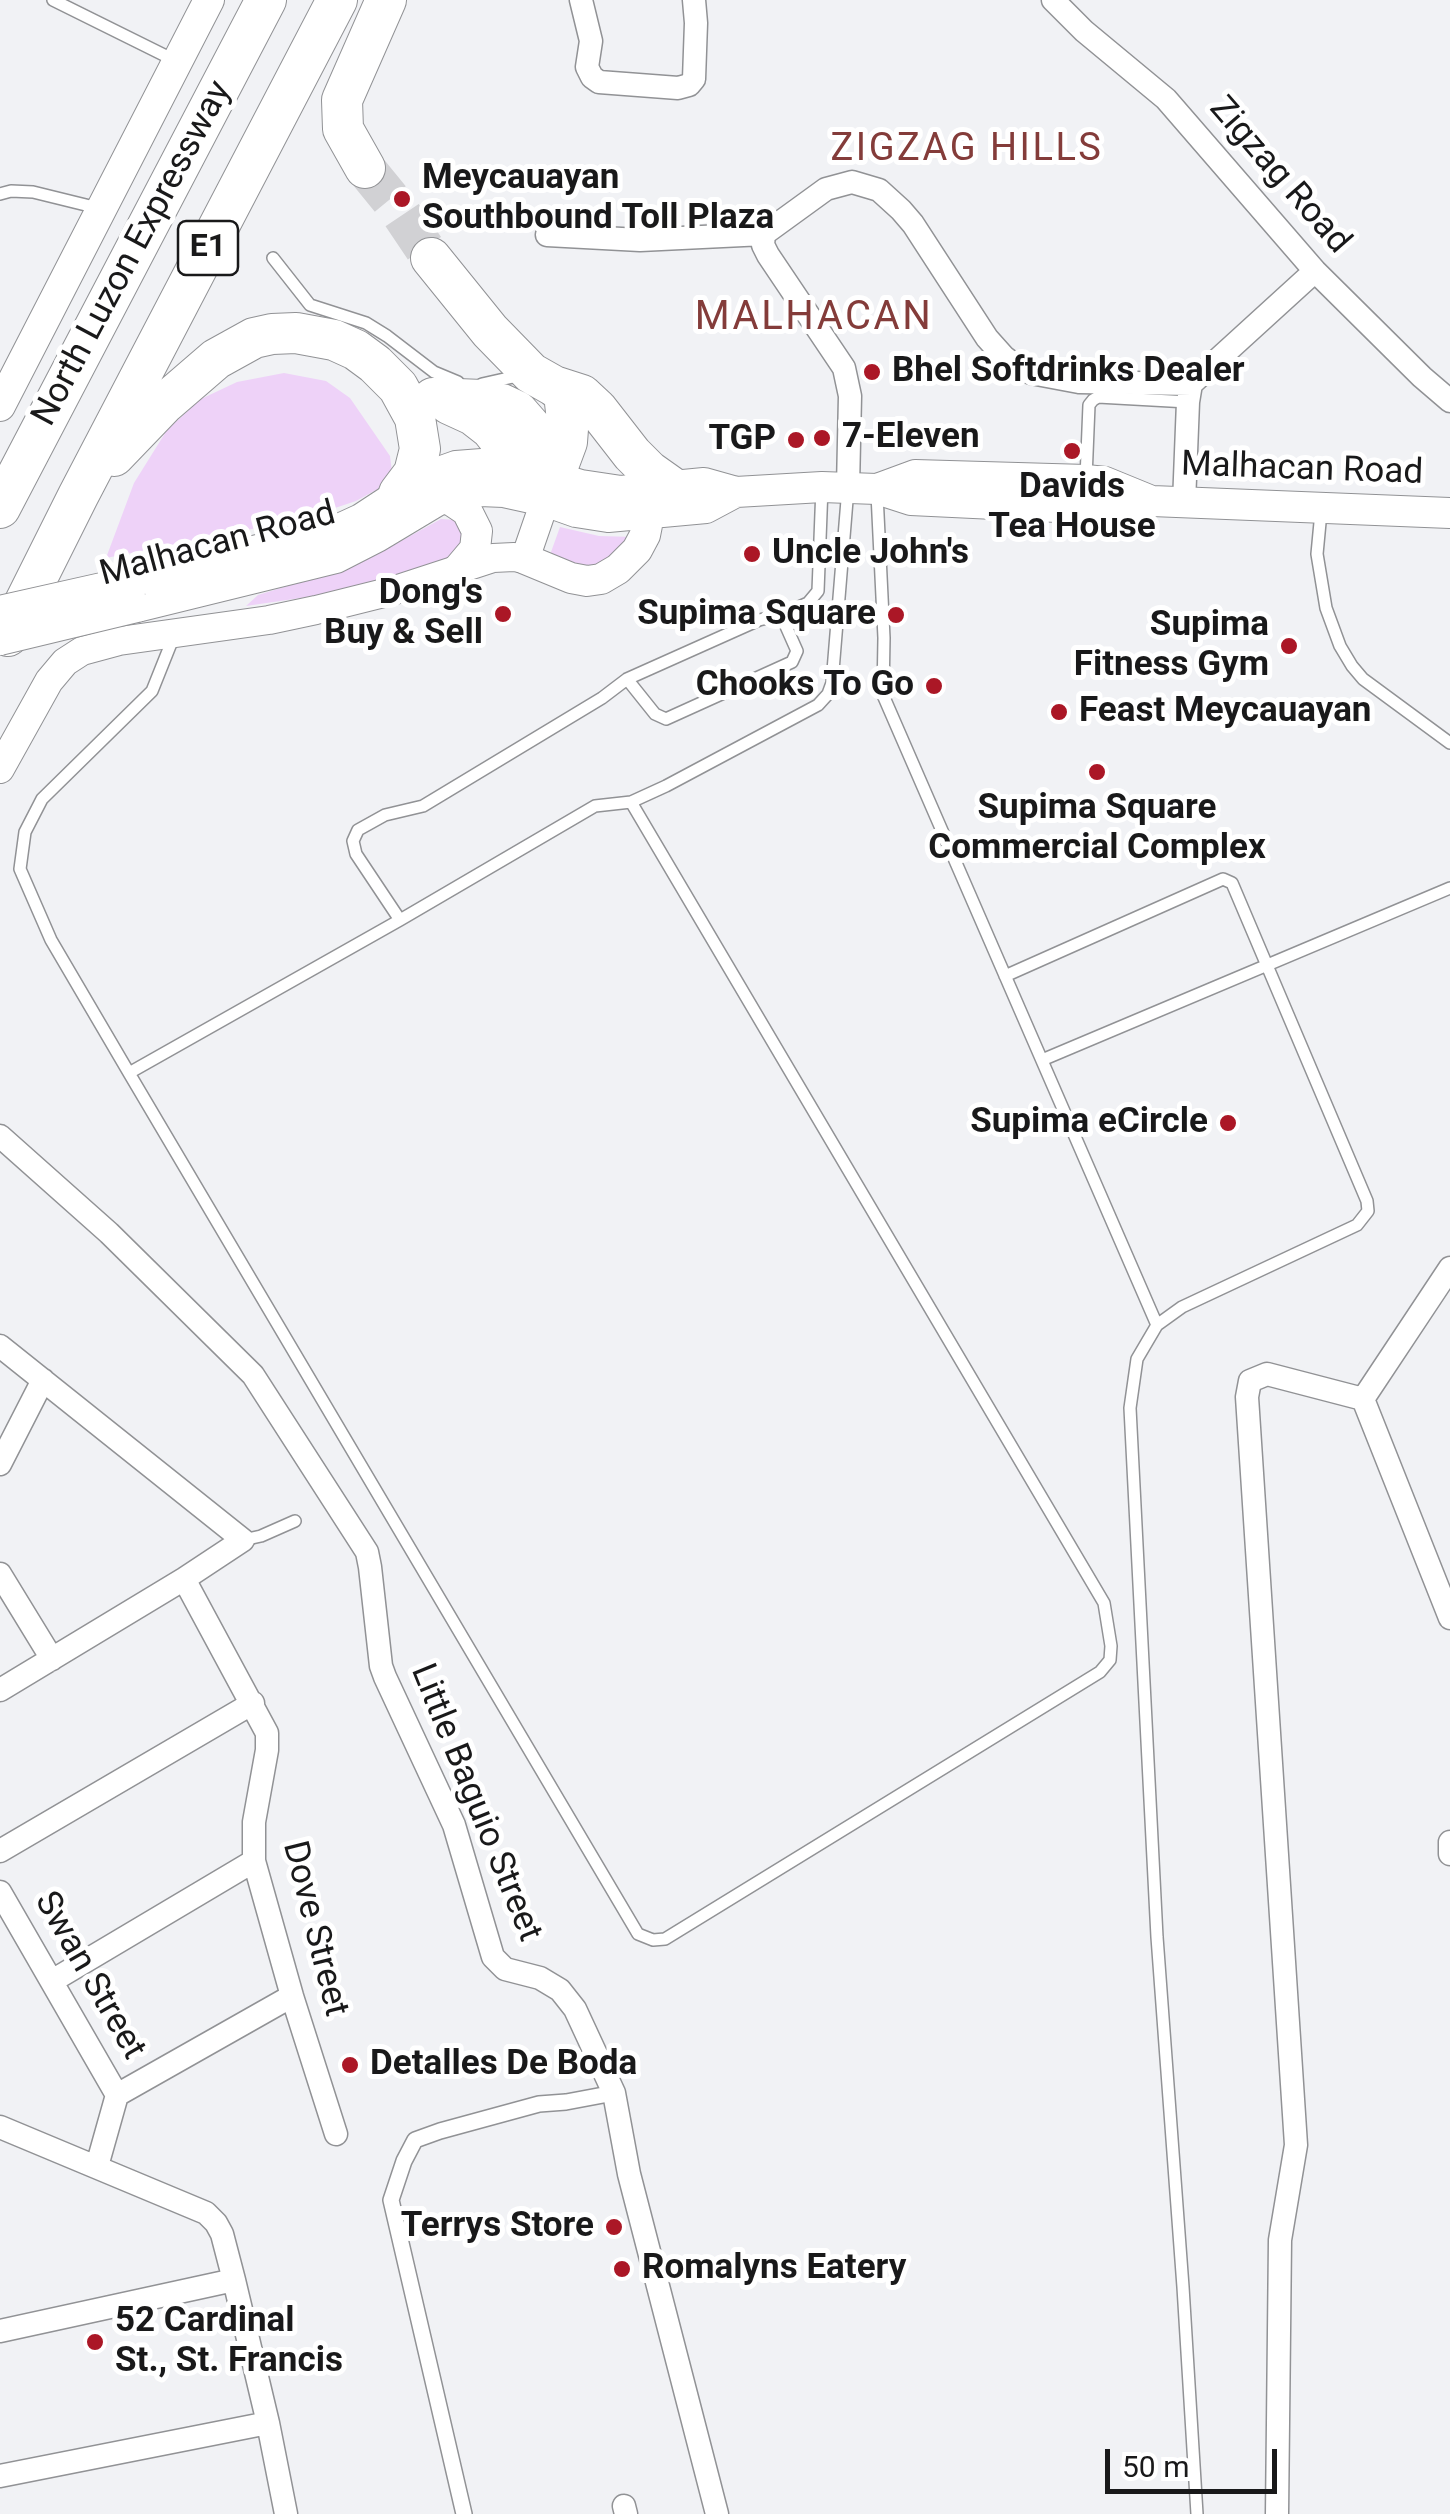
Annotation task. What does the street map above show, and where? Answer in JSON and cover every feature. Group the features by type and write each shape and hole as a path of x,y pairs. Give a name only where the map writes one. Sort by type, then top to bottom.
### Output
{"highway":[{"name":"North Luzon Expressway","path":"0,508 266,0"},
{"name":"North Luzon Expressway","path":"0,651 338,0"},
{"path":"365,168 342,129 342,100 386,0"},
{"path":"431,258 490,331 564,394 567,442 541,480"},
{"path":"78,496 182,387 226,352 261,336 296,332 334,340 421,386 502,404 516,411 531,426 540,444 541,480"},
{"path":"543,379 582,394 649,471 661,501"},
{"path":"399,493 414,473 420,449 414,418 421,386"}],"main road":[{"path":"0,406 209,0"},
{"name":"Malhacan Road","path":"0,640 337,530 362,519 425,477 456,466 482,464 541,480 661,501 704,483 736,492 849,488 915,474 1105,482 1152,501"},
{"name":"Malhacan Road","path":"0,611 140,593 336,558 446,498 480,490 504,492 541,480"},
{"name":"Malhacan Road","path":"849,488 911,500 1099,509 1152,501 1450,513"},
{"path":"446,498 467,512 477,531 476,548 459,568"},
{"path":"525,559 571,578 601,578 618,569 637,550 661,501"}],"street":[{"path":"581,0 591,41 588,67 592,77 599,82 678,88 694,79 694,0"},
{"name":"Zigzag Road","path":"1053,0 1166,100 1315,271 1450,401"},
{"path":"547,236 640,240 764,234 826,189 852,182 879,190 901,210 987,338 1016,366 1079,382 1189,393"},
{"path":"764,234 763,245 768,255 844,368 850,396 849,488"},
{"path":"1184,503 1189,393 1315,271"},
{"path":"0,769 43,690 66,662 92,647 316,610 504,556 525,559 541,480"},
{"name":"Little Baguio Street","path":"0,1136 109,1233 253,1375 367,1552 381,1666 454,1825 493,1957 505,1969 540,1978 560,1990 575,2009 614,2094 629,2174 717,2514"},
{"path":"1363,1399 1450,1268"},
{"path":"0,1346 242,1540 0,1690"},
{"path":"1277,2514 1280,2240 1296,2145 1247,1396 1250,1381 1267,1374 1363,1399"},
{"path":"0,1464 43,1380"},
{"path":"1363,1399 1450,1618"},
{"path":"0,1574 52,1658"},
{"name":"Dove Street","path":"184,1579 267,1733 254,1822 254,1861 336,2134"},
{"path":"0,1852 253,1703"},
{"path":"1450,1842 1450,1854"},
{"path":"52,1981 254,1861"},
{"name":"Swan Street","path":"0,1892 117,2095"},
{"path":"97,2166 117,2095 292,1996"},
{"path":"464,2514 391,2200 404,2161 415,2140 440,2131 539,2104 614,2094"},
{"path":"0,2127 206,2213 216,2223 234,2280 286,2514"},
{"path":"0,2331 234,2280"},
{"path":"0,2476 268,2423"}],"lane":[{"path":"53,0 177,62"},
{"path":"0,194 32,192 102,209"},
{"path":"272,258 310,305 366,323 387,336 421,386 543,379"},
{"path":"1086,480 1092,400 1189,393"},
{"path":"400,920 356,854 353,841 358,830 385,814 424,806 627,679 758,620 781,616 808,603 818,592 849,488"},
{"path":"849,488 884,638 883,695 1157,1325"},
{"path":"129,1073 595,806 631,802 818,705 832,683 849,488"},
{"path":"1321,508 1317,554 1326,608 1340,646 1363,679 1450,743"},
{"path":"627,679 655,714 666,719 792,662 797,650 781,616"},
{"path":"175,632 152,691 42,799 25,832 20,869 51,940 129,1073 638,1934 653,1940 665,1939 1100,1672 1110,1660 1111,1646 1104,1604 631,802"},
{"path":"1005,976 1223,880 1232,884 1367,1202 1368,1211 1357,1226 1182,1307 1157,1325 1137,1359 1130,1408 1157,1937 1197,2514"},
{"path":"1042,1060 1450,888"},
{"path":"242,1540 295,1520"}],"shaded area":[{"path":"284,373 326,381 350,398 390,456 392,472 387,484 356,501 302,519 106,558 134,483 167,430 201,399 237,382"},
{"path":"441,519 456,520 466,540 452,558 335,593 246,606 258,595 372,557"},
{"path":"560,527 599,536 635,537 593,575 554,563 551,552"}],"tunnel":[{"path":"365,168 431,258"}],"place":[{"name":"Meycauayan Southbound Toll Plaza","path":"402,199"},
{"name":"Bhel Softdrinks Dealer","path":"872,372"},
{"name":"7-Eleven","path":"822,438"},
{"name":"TGP","path":"796,440"},
{"name":"Davids Tea House","path":"1072,451"},
{"name":"Uncle John's","path":"752,554"},
{"name":"Dong's Buy & Sell","path":"503,614"},
{"name":"Supima Square","path":"896,615"},
{"name":"Supima Fitness Gym","path":"1289,646"},
{"name":"Chooks To Go","path":"934,686"},
{"name":"Feast Meycauayan","path":"1059,712"},
{"name":"Supima Square Commercial Complex","path":"1097,772"},
{"name":"Supima eCircle","path":"1228,1123"},
{"name":"Detalles De Boda","path":"350,2065"},
{"name":"Terrys Store","path":"614,2227"},
{"name":"Romalyns Eatery","path":"622,2269"},
{"name":"52 Cardinal St., St. Francis","path":"95,2342"}],"district":[{"name":"ZIGZAG HILLS","path":"967,150"},
{"name":"MALHACAN","path":"814,319"}]}
